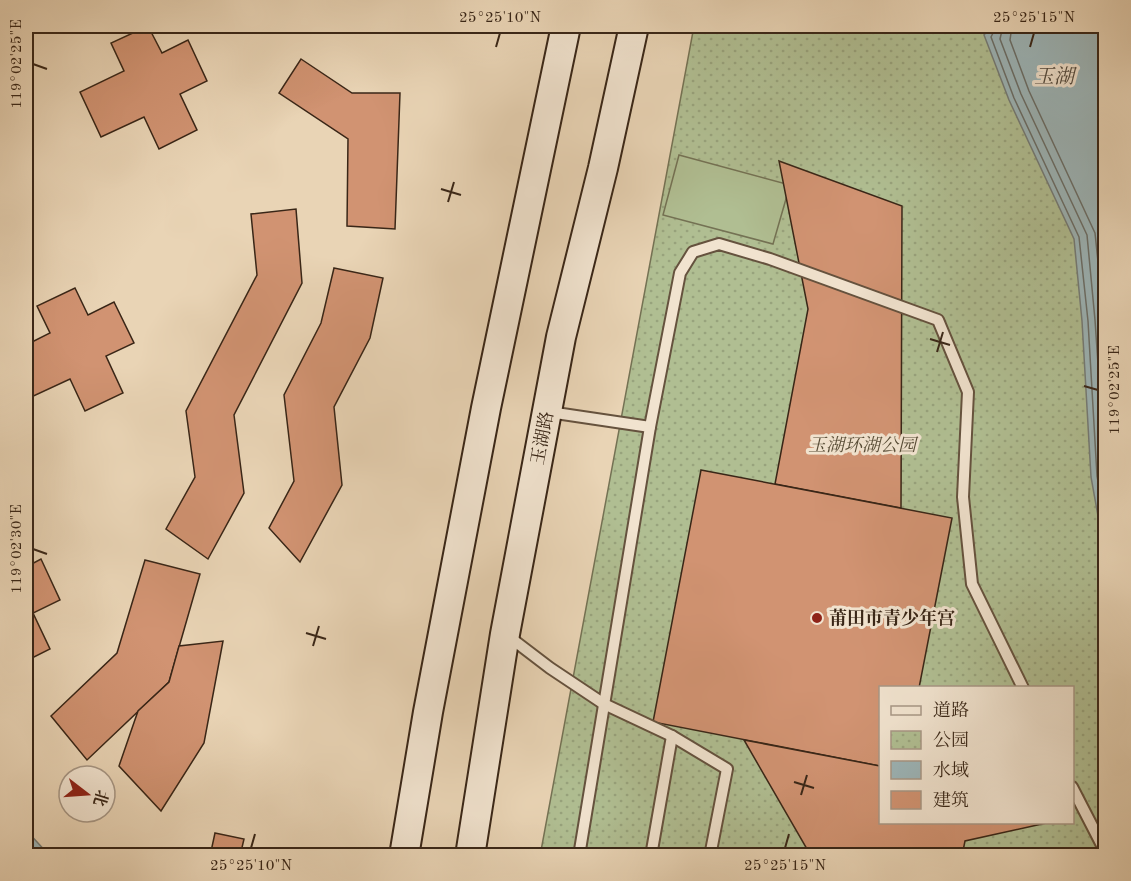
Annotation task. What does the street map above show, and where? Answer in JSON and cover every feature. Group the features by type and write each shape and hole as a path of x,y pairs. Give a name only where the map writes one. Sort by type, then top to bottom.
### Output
{"main road":[{"path":"404,855 428,712 489,396 566,26"},
{"name":"玉湖路","path":"470,855 505,634 561,337 603,168 634,26"}],"lane":[{"path":"579,855 650,427 680,273 693,252 719,244 770,259 938,320 968,392 963,497 972,584 1023,686"},
{"path":"547,412 650,427"},
{"path":"505,634 604,704 672,736 728,769 710,855"},
{"path":"651,855 672,736"},
{"path":"1074,791 1106,853"}],"green space":[{"name":"玉湖环湖公园","path":"694,26 1105,26 1105,855 540,856"},
{"path":"679,155 790,185 773,244 663,215"}],"water":[{"name":"玉湖","path":"991,26 1105,26 1105,555 1091,477 1082,321 1074,239 1009,100 984,35"},
{"path":"26,830 49,855 26,855"}],"building":[{"path":"148,26 162,53 188,40 207,81 180,94 197,130 159,149 144,117 101,137 80,92 124,71 111,43"},
{"path":"301,59 352,93 400,93 395,229 347,226 348,139 279,93"},
{"path":"779,161 902,206 901,508 775,484 808,309"},
{"path":"296,209 302,283 234,415 244,493 208,559 166,529 195,477 186,411 257,275 251,214"},
{"path":"334,268 383,278 370,338 334,407 342,485 300,562 269,528 294,481 284,395 321,323"},
{"path":"75,288 88,315 114,302 134,343 106,356 123,393 85,411 70,379 27,399 26,396 26,345 50,333 37,306"},
{"path":"701,470 952,518 919,686 879,686 879,766 653,722"},
{"path":"41,559 60,600 33,613 50,649 26,661 26,567"},
{"path":"145,560 200,574 169,682 87,760 51,716 117,653"},
{"path":"223,641 204,743 161,811 119,766 138,711 169,682 179,646"},
{"path":"744,740 879,766 879,824 1042,824 965,841 962,856 811,856"},
{"path":"215,833 244,839 240,856 210,856"}],"place":[{"name":"莆田市青少年宫","path":"817,618"}]}
